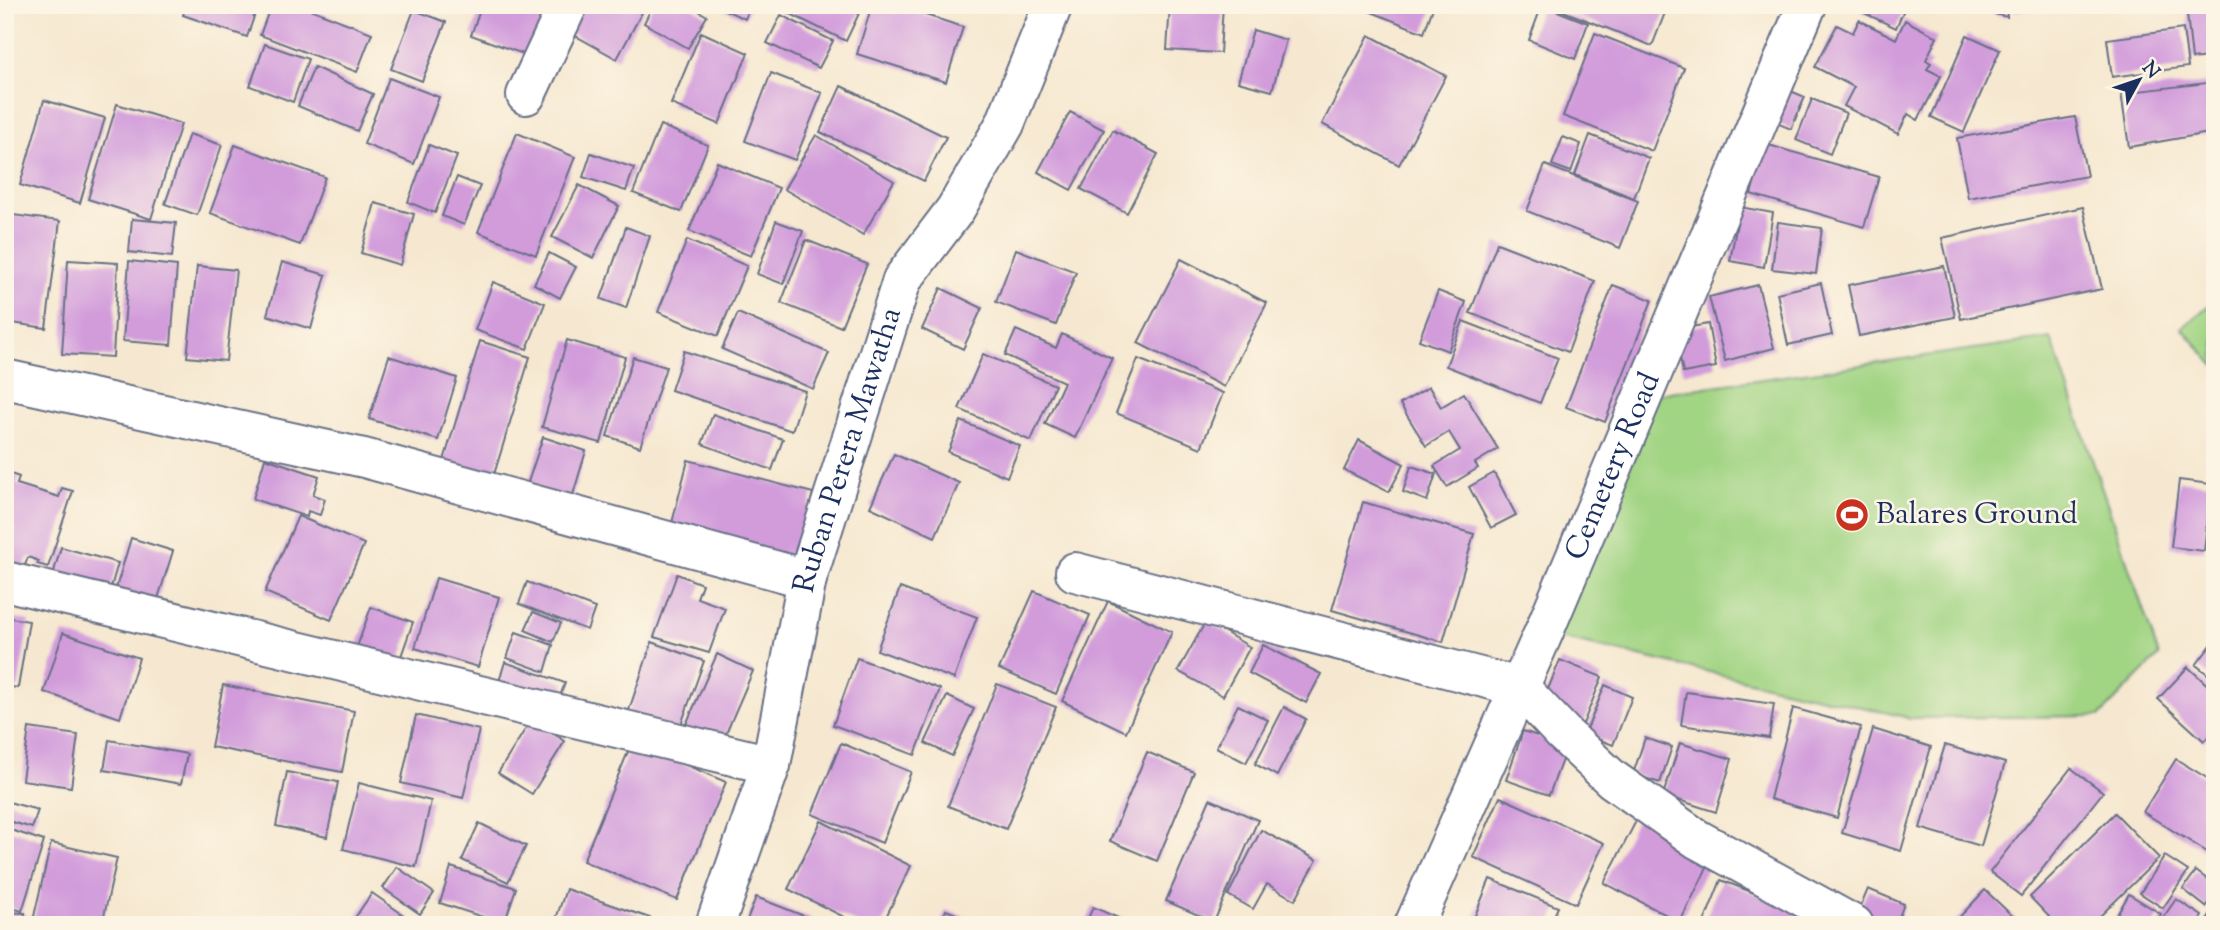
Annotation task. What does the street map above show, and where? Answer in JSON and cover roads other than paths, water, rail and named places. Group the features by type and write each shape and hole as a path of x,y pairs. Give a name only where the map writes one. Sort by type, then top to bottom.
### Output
{"street":[{"path":"526,95 568,5"},
{"name":"Ruban Perera Mawatha","path":"715,925 771,765 807,579 902,280 955,210 1005,124 1053,5"},
{"name":"Cemetery Road","path":"1414,925 1519,687 1807,5"},
{"path":"5,379 365,458 807,579"},
{"path":"1075,572 1519,687 1612,779 1644,799 1697,839 1854,925"},
{"path":"5,581 771,765"}],"place":[{"name":"Balares Ground","path":"1852,515"}]}
